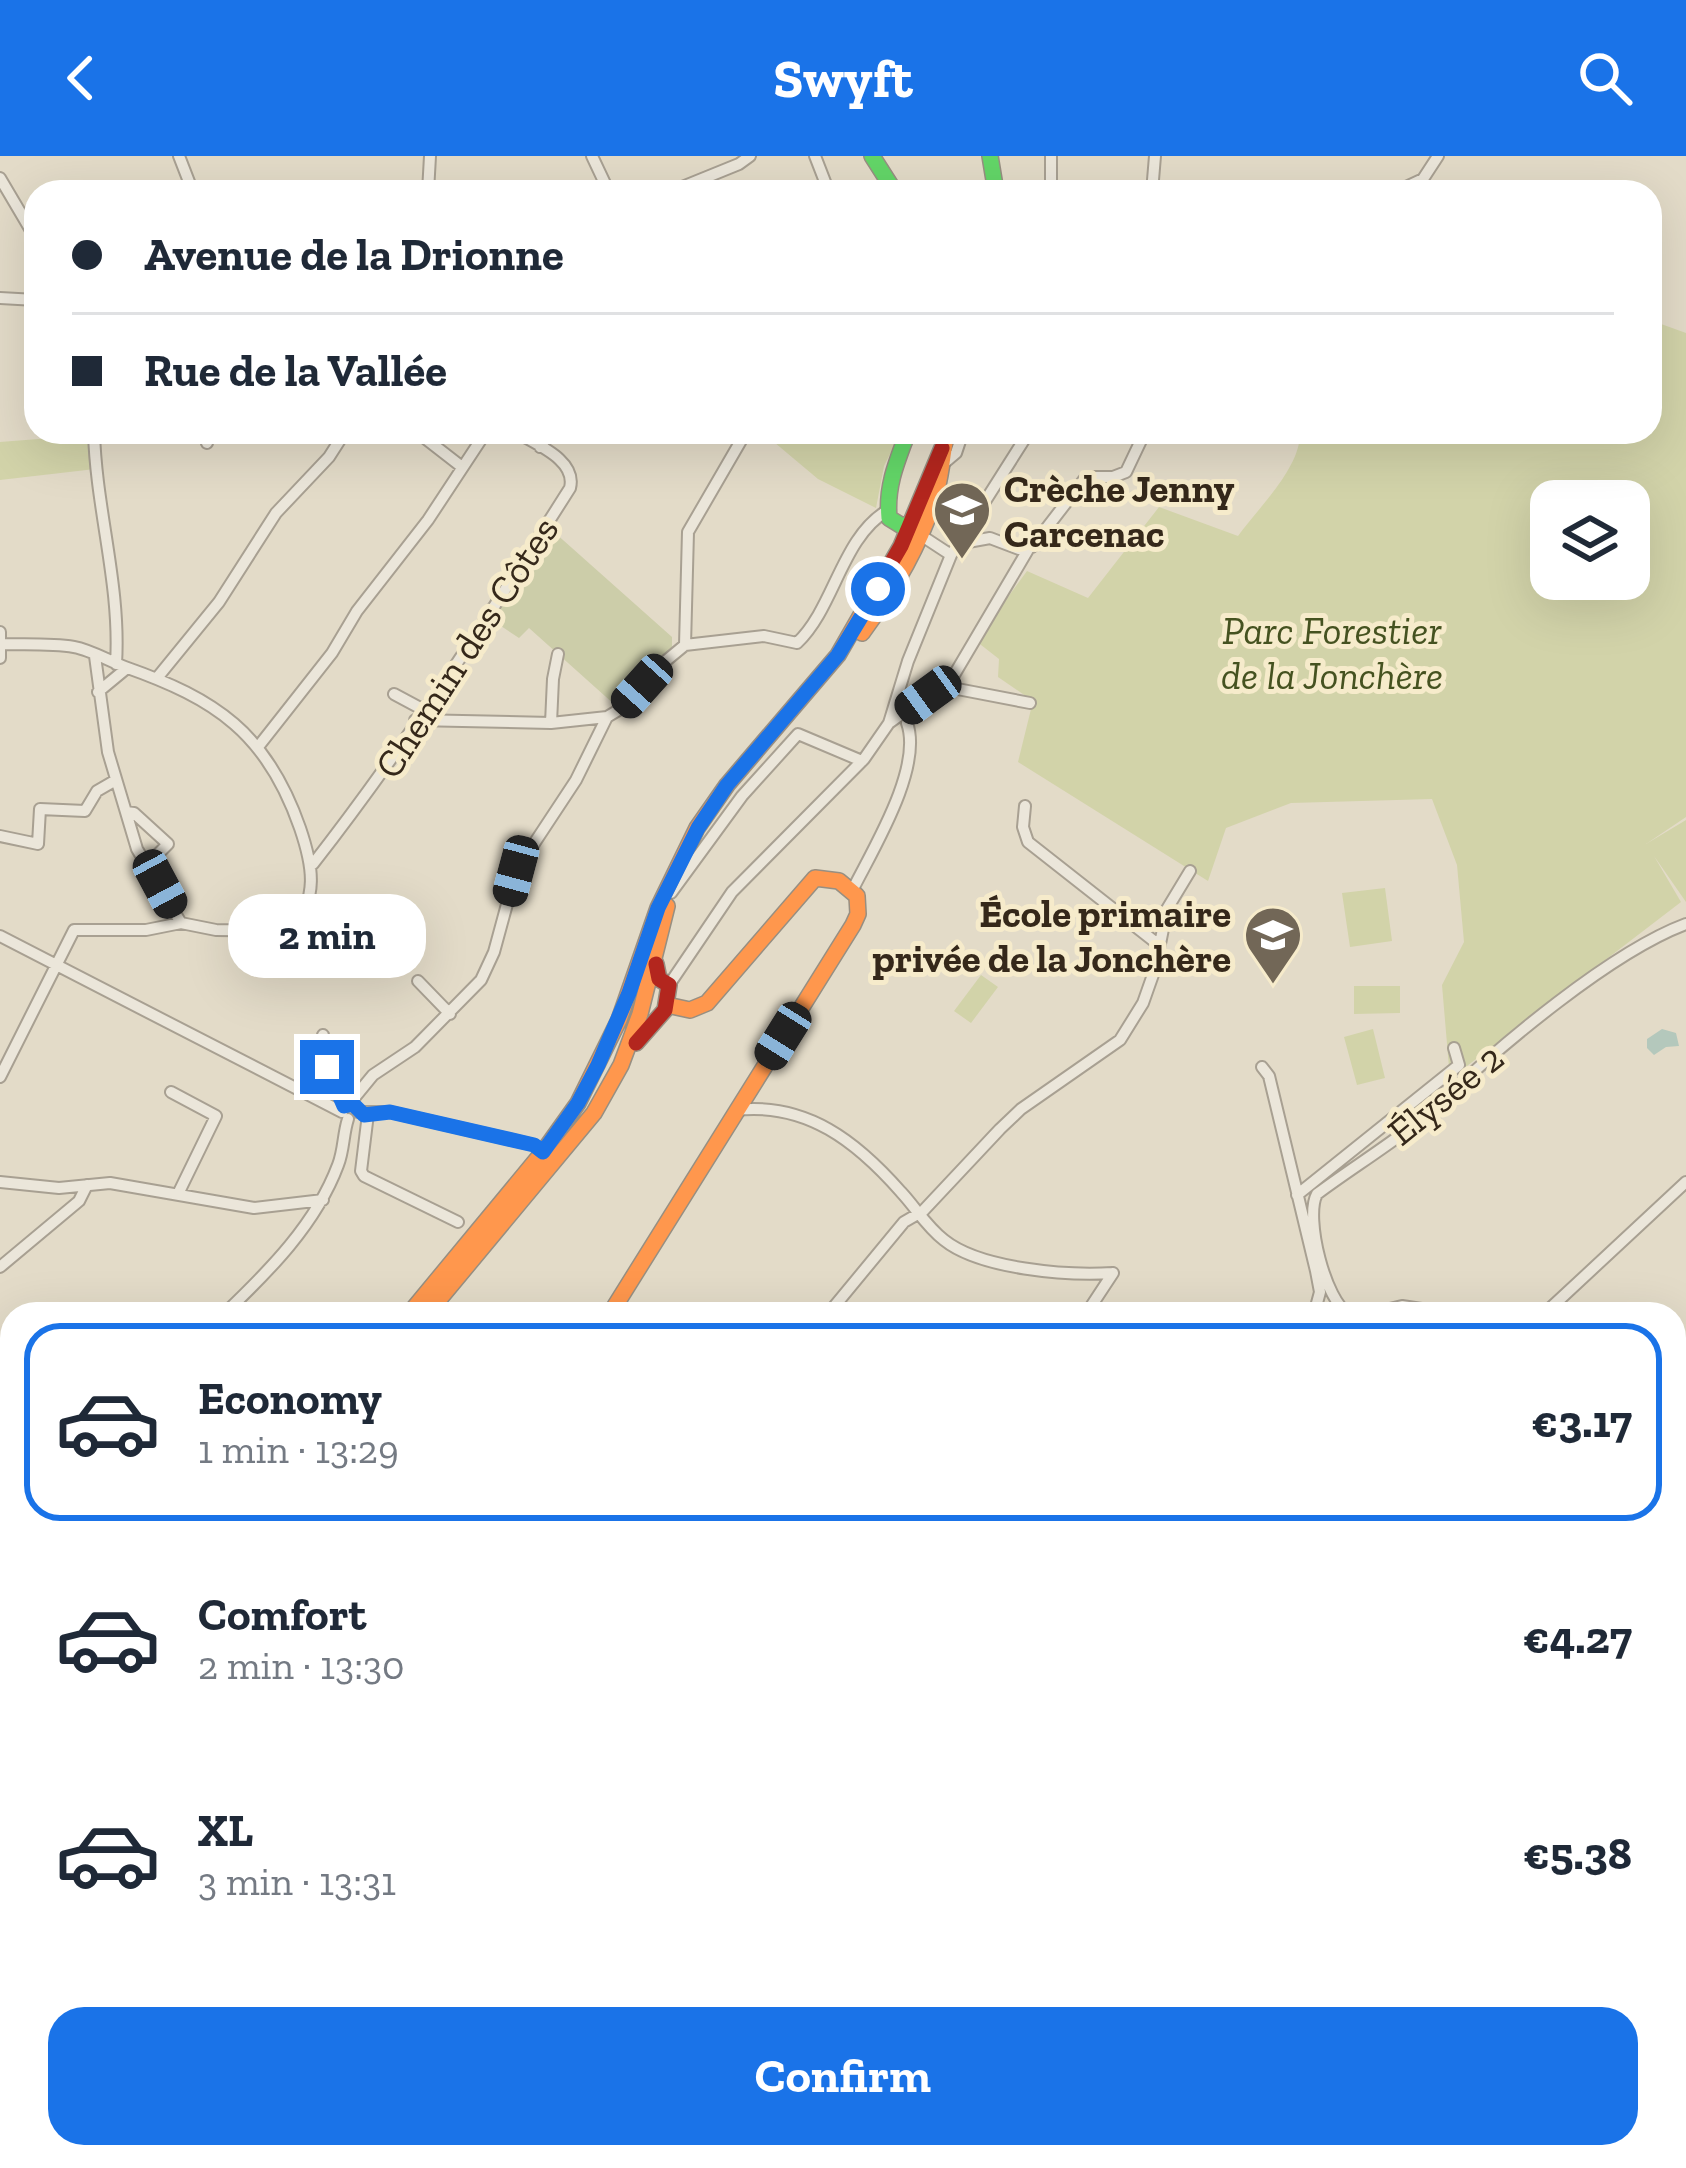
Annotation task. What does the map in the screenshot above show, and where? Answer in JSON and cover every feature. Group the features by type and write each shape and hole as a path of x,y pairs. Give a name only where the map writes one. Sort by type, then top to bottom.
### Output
{"main road":[{"path":"903,444 888,482 888,511 903,514 916,530"},
{"path":"420,1302 578,1103 646,992 658,908 704,818 727,785 870,622 916,530 944,448"},
{"path":"617,1302 853,926 860,904 853,889 836,879 815,878 707,1003 690,1010 668,1005 646,992"},
{"path":"437,1302 594,1113 621,1065 646,992 671,888"}],"street":[{"path":"700,180 750,156"},
{"path":"0,178 24,219"},
{"path":"96,444 122,666 98,692"},
{"path":"157,678 219,602 276,513 338,444"},
{"path":"432,444 462,467"},
{"path":"258,747 332,653 478,444"},
{"path":"535,444 542,444"},
{"path":"685,642 688,532 739,444"},
{"path":"890,723 908,662 954,550 1021,444"},
{"path":"947,687 1029,548 1083,479 1094,475 1113,478 1126,472 1139,444"},
{"name":"Chemin des Côtes","path":"313,864 378,782 418,715 500,603 571,488 573,476 568,466 540,447"},
{"path":"394,694 418,715 551,723 607,717 622,708 685,642 764,636 797,644 863,532 888,511"},
{"path":"916,530 954,550 990,538 1029,548"},
{"path":"0,632 0,658"},
{"path":"0,645 76,647 187,689 258,747 296,815 313,864 309,896 291,931 216,930 181,923 146,930 74,930 0,1077"},
{"path":"551,723 558,654"},
{"path":"95,656 98,692 125,812 137,849 181,923"},
{"path":"646,992 732,892 862,761 890,723 947,687 1030,703"},
{"path":"235,1302 323,1201 341,1160 358,1089 415,1047 481,980 494,952 516,871 576,781 607,717"},
{"path":"853,889 902,781 910,737 907,723"},
{"path":"671,888 742,796 798,734 862,761"},
{"path":"0,836 38,844 40,808 85,812 97,791 116,780"},
{"path":"1024,806 1028,842 1159,945"},
{"path":"125,812 134,813 168,844 147,865"},
{"path":"704,818 710,842"},
{"path":"838,1302 904,1222 923,1211 1021,1109 1120,1040 1144,1003 1167,909 1190,871"},
{"name":"Élysée 2","path":"1334,1302 1310,1215 1317,1194 1586,985 1659,934 1686,924"},
{"path":"0,936 352,1111 416,1118 534,1145 543,1152"},
{"path":"418,981 450,1014"},
{"path":"323,1036 327,1067 352,1111 364,1176 458,1222"},
{"path":"1297,1195 1459,1064 1454,1048"},
{"path":"1262,1066 1269,1076 1316,1271 1317,1302"},
{"path":"171,1093 216,1116 178,1194"},
{"path":"736,1110 780,1111 837,1132 900,1190 916,1214 959,1250 1052,1274 1113,1273 1094,1302"},
{"path":"1557,1302 1686,1182"},
{"path":"0,1183 37,1187 110,1183 254,1208 323,1201"},
{"path":"0,1267 80,1201 87,1186"}],"green space":[{"name":"Parc Forestier de la Jonchère","path":"1662,324 1686,333 1686,817 1646,844 1686,820 1686,902 1654,856 1681,902 1450,1079 1442,985 1464,942 1457,865 1432,799 1291,803 1226,828 1208,881 1018,762 1033,701 998,677 999,659 976,641 1027,571 1088,598 1159,507 1238,536 1294,460 1298,444 1662,444"},
{"path":"0,442 91,444 95,469 0,480"},
{"path":"776,444 895,444 884,466 876,508 818,479"},
{"path":"554,532 672,637 672,647 615,705 529,628 519,638 492,620 523,574 531,572 530,563 548,533"},
{"path":"1385,888 1392,941 1350,947 1342,893"},
{"path":"981,975 998,987 971,1023 954,1011"},
{"path":"1354,986 1400,986 1400,1013 1354,1014"},
{"path":"1373,1029 1385,1078 1357,1085 1344,1037"}],"shaded area":[{"path":"1662,1029 1676,1033 1679,1046 1654,1055 1647,1048 1647,1039"}],"traffic: fast":[{"path":"872,156 887,180"},
{"path":"990,156 994,180"},
{"path":"904,444 893,474 889,518 902,526 911,523"}],"traffic: slow":[{"path":"862,633 924,528 945,444"},
{"path":"419,1302 578,1103 619,1020 658,908 697,828 727,785 838,655 872,596"},
{"path":"617,1302 853,925 857,896 839,881 815,878 707,1003 690,1010 667,1005"},
{"path":"437,1302 594,1113 621,1065 640,1014 667,906"}],"traffic: jam":[{"path":"872,596 901,546 942,448"},
{"path":"636,1043 665,1010 669,985 659,979 656,964"}],"place":[{"name":"Crèche Jenny Carcenac","path":"962,561"},
{"name":"École primaire privée de la Jonchère","path":"1273,986"}],"route":[{"path":"327,1067 344,1106 353,1104 364,1115 390,1112 534,1145 543,1152 598,1065 658,908 698,828 727,785 838,655 878,589"}]}
